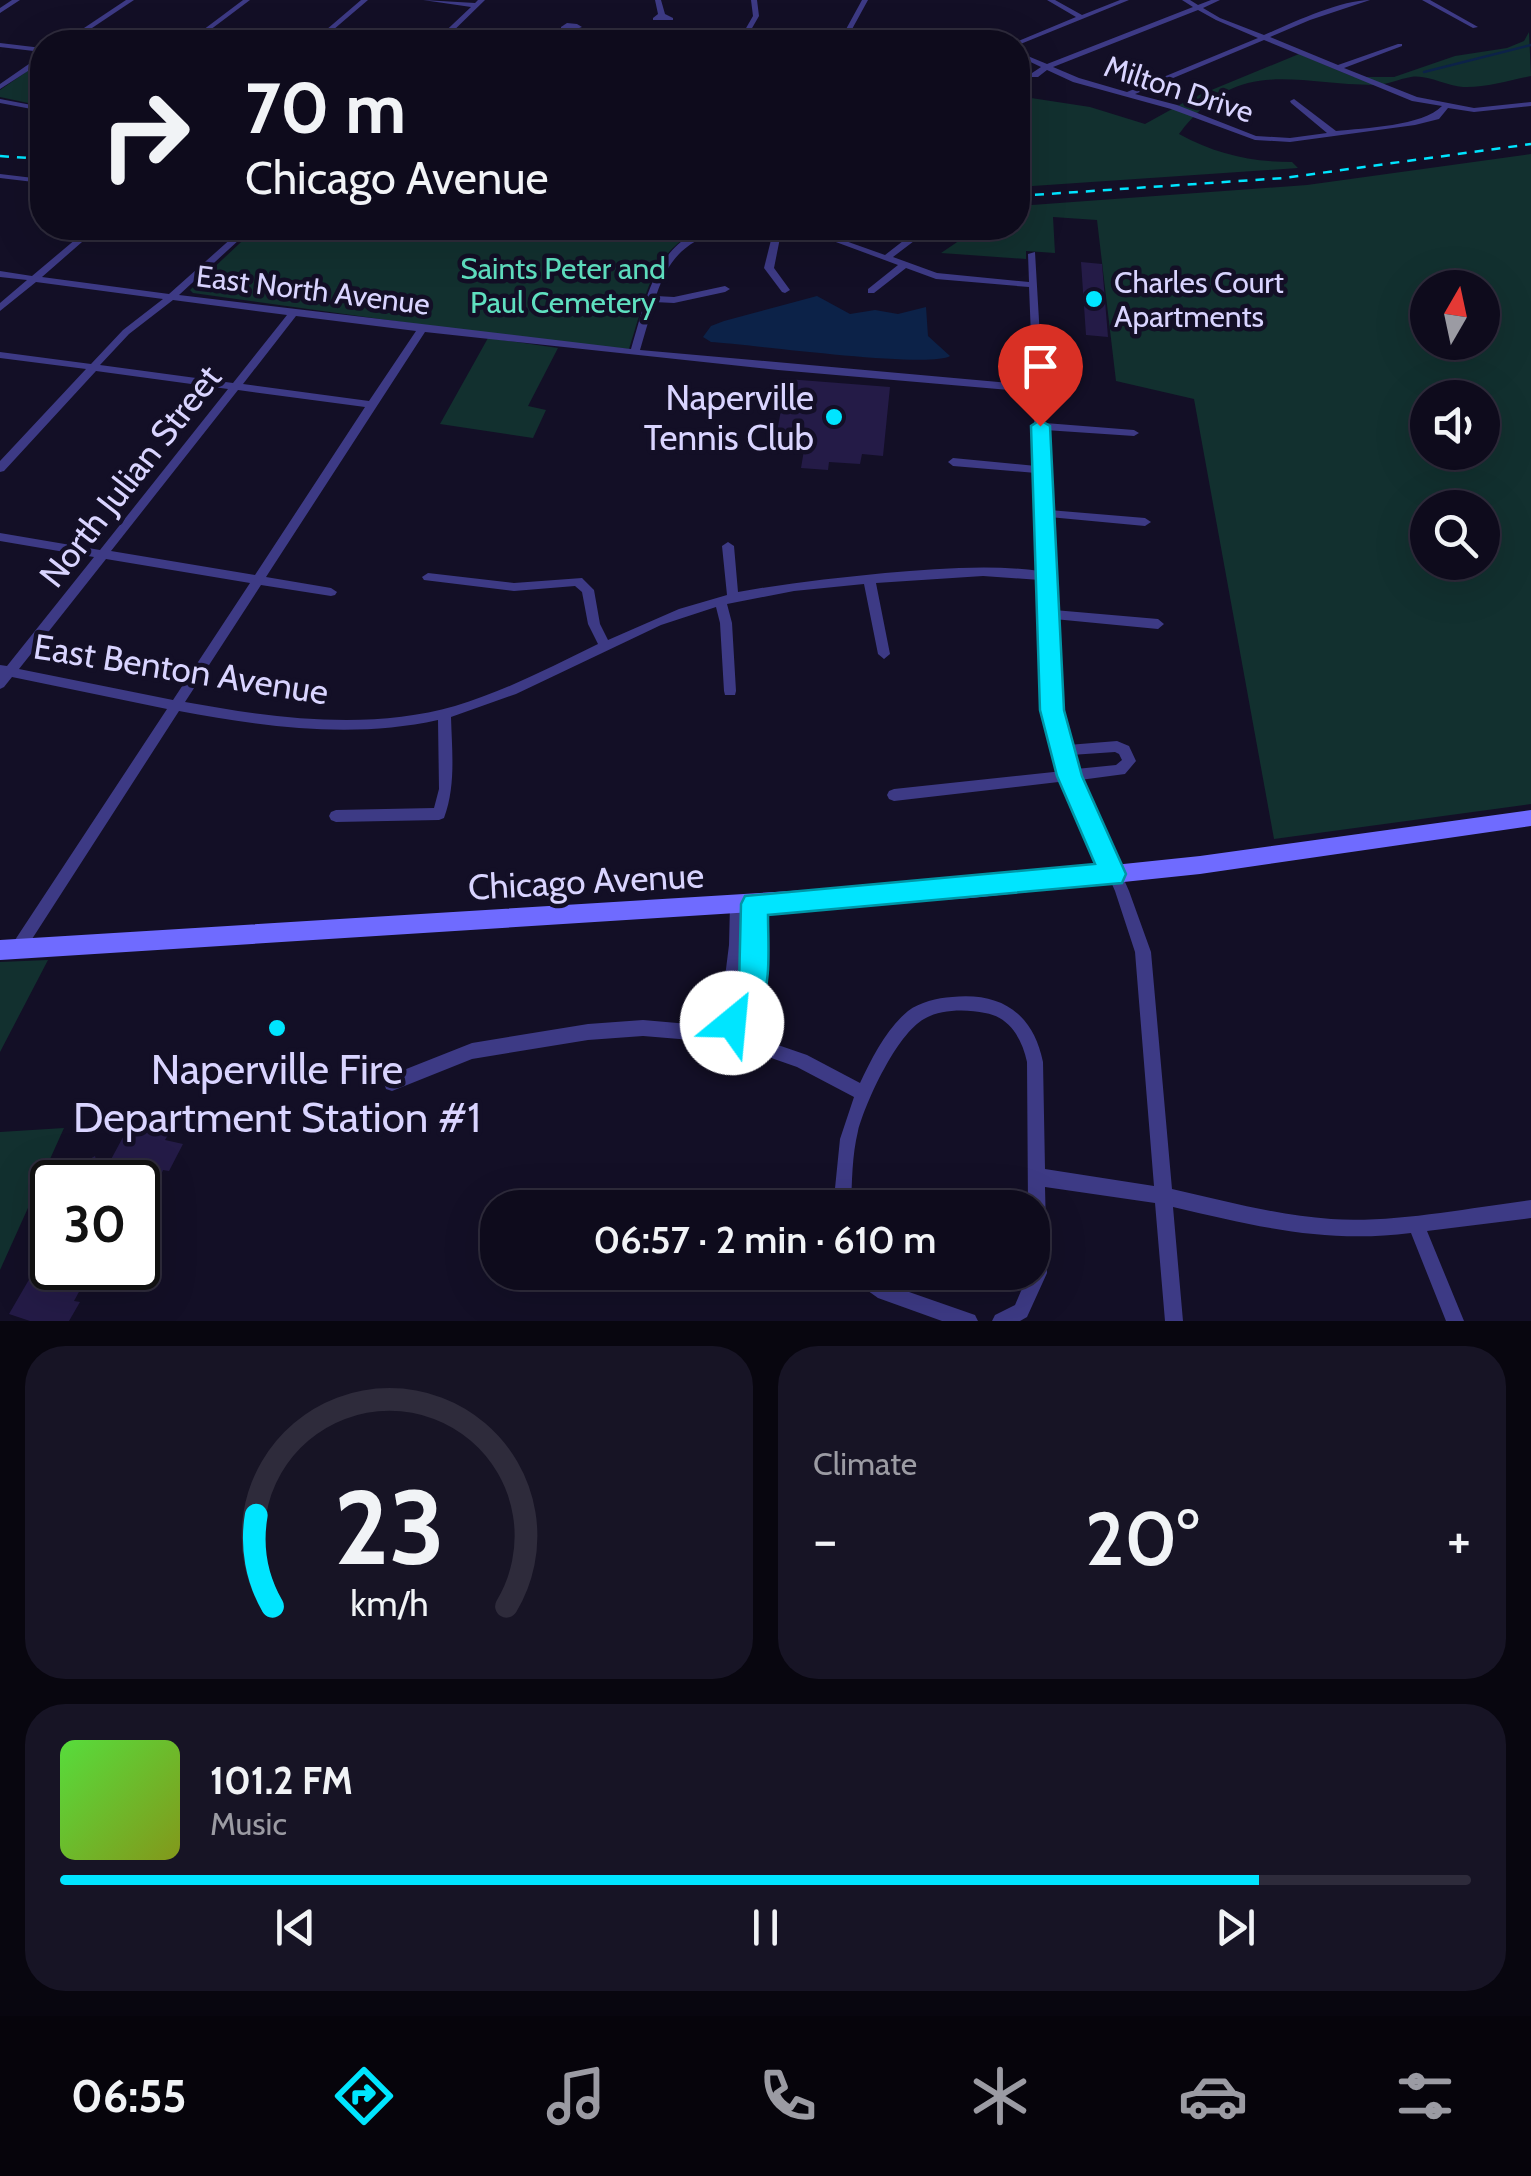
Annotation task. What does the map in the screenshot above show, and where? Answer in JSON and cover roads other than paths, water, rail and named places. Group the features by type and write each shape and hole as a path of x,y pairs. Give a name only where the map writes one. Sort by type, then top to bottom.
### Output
{"main road":[{"name":"Chicago Avenue","path":"9,949 746,905 1113,874 1531,818"}],"street":[{"path":"0,11 17,0"},
{"path":"85,30 131,0"},
{"path":"207,30 248,0"},
{"path":"330,30 366,0"},
{"path":"426,0 479,3"},
{"path":"658,0 662,15"},
{"path":"748,30 756,16 754,0"},
{"path":"849,30 865,0"},
{"path":"1050,0 1082,18"},
{"path":"1030,38 1126,0"},
{"path":"1185,0 1263,38 1408,97 1445,107 1495,110 1531,104"},
{"path":"1035,75 1046,67 1217,0"},
{"path":"1128,94 1367,0"},
{"path":"1425,0 1475,27"},
{"path":"451,30 479,3"},
{"path":"0,45 30,49"},
{"path":"1337,68 1400,45"},
{"name":"Milton Drive","path":"1030,60 1255,138 1281,140 1424,122 1445,107"},
{"path":"0,86 30,67"},
{"path":"0,101 30,107"},
{"path":"1294,101 1334,134"},
{"path":"3,179 30,181"},
{"path":"0,308 79,240"},
{"path":"0,468 126,332 171,298 235,240"},
{"path":"635,352 664,264 674,249 687,240"},
{"path":"776,240 770,268 785,290"},
{"path":"834,240 936,276 1033,285"},
{"path":"885,259 910,240"},
{"path":"1032,254 1050,696 1069,776 1130,912 1144,964 1174,1321"},
{"path":"870,291 903,266"},
{"name":"East North Avenue","path":"0,274 421,330 765,368 1038,389"},
{"path":"652,300 674,300 725,289"},
{"name":"North Julian Street","path":"0,684 5,671 104,554 293,314"},
{"path":"9,949 421,330"},
{"path":"0,355 373,405"},
{"path":"1040,426 1134,433"},
{"path":"954,462 1042,470"},
{"path":"1044,513 1145,522"},
{"path":"0,537 330,592"},
{"path":"728,546 726,623 730,691"},
{"name":"East Benton Avenue","path":"5,671 312,725 366,725 444,714 519,690 659,621 727,599 869,579 976,571 1045,576"},
{"path":"428,577 514,587 578,582 588,590 594,624 605,647"},
{"path":"869,579 884,654"},
{"path":"1046,614 1158,624"},
{"path":"336,816 439,814 446,788 444,714"},
{"path":"894,795 1120,770 1128,761 1117,746 1061,751"},
{"path":"728,1035 737,1008 748,1005 753,986 746,905"},
{"path":"844,1190 848,1139 864,1093 915,1014 940,1006 971,1004 997,1008 1020,1023 1033,1047 1039,1177 1038,1273 1021,1312 1001,1321"},
{"path":"392,1083 472,1050 588,1032 643,1028 728,1035 802,1061 864,1093"},
{"path":"1039,1177 1163,1196 1304,1225 1416,1224 1531,1209"},
{"path":"1416,1224 1455,1321"},
{"path":"881,1290 969,1321"}],"water":[{"path":"817,296 850,314 875,310 898,314 926,307 928,336 950,356 875,358 711,342 703,337 711,326 724,321"}],"waterway":[{"path":"1424,72 1531,45"}],"railway":[{"path":"1030,195 1284,178 1531,144"},
{"path":"0,156 30,158"}],"place":[{"name":"Charles Court Apartments","path":"1094,299"},
{"name":"Naperville Tennis Club","path":"834,417"},
{"name":"Naperville Fire Department Station #1","path":"277,1028"}],"park label":[{"name":"Saints Peter and Paul Cemetery","path":"563,285"}]}
